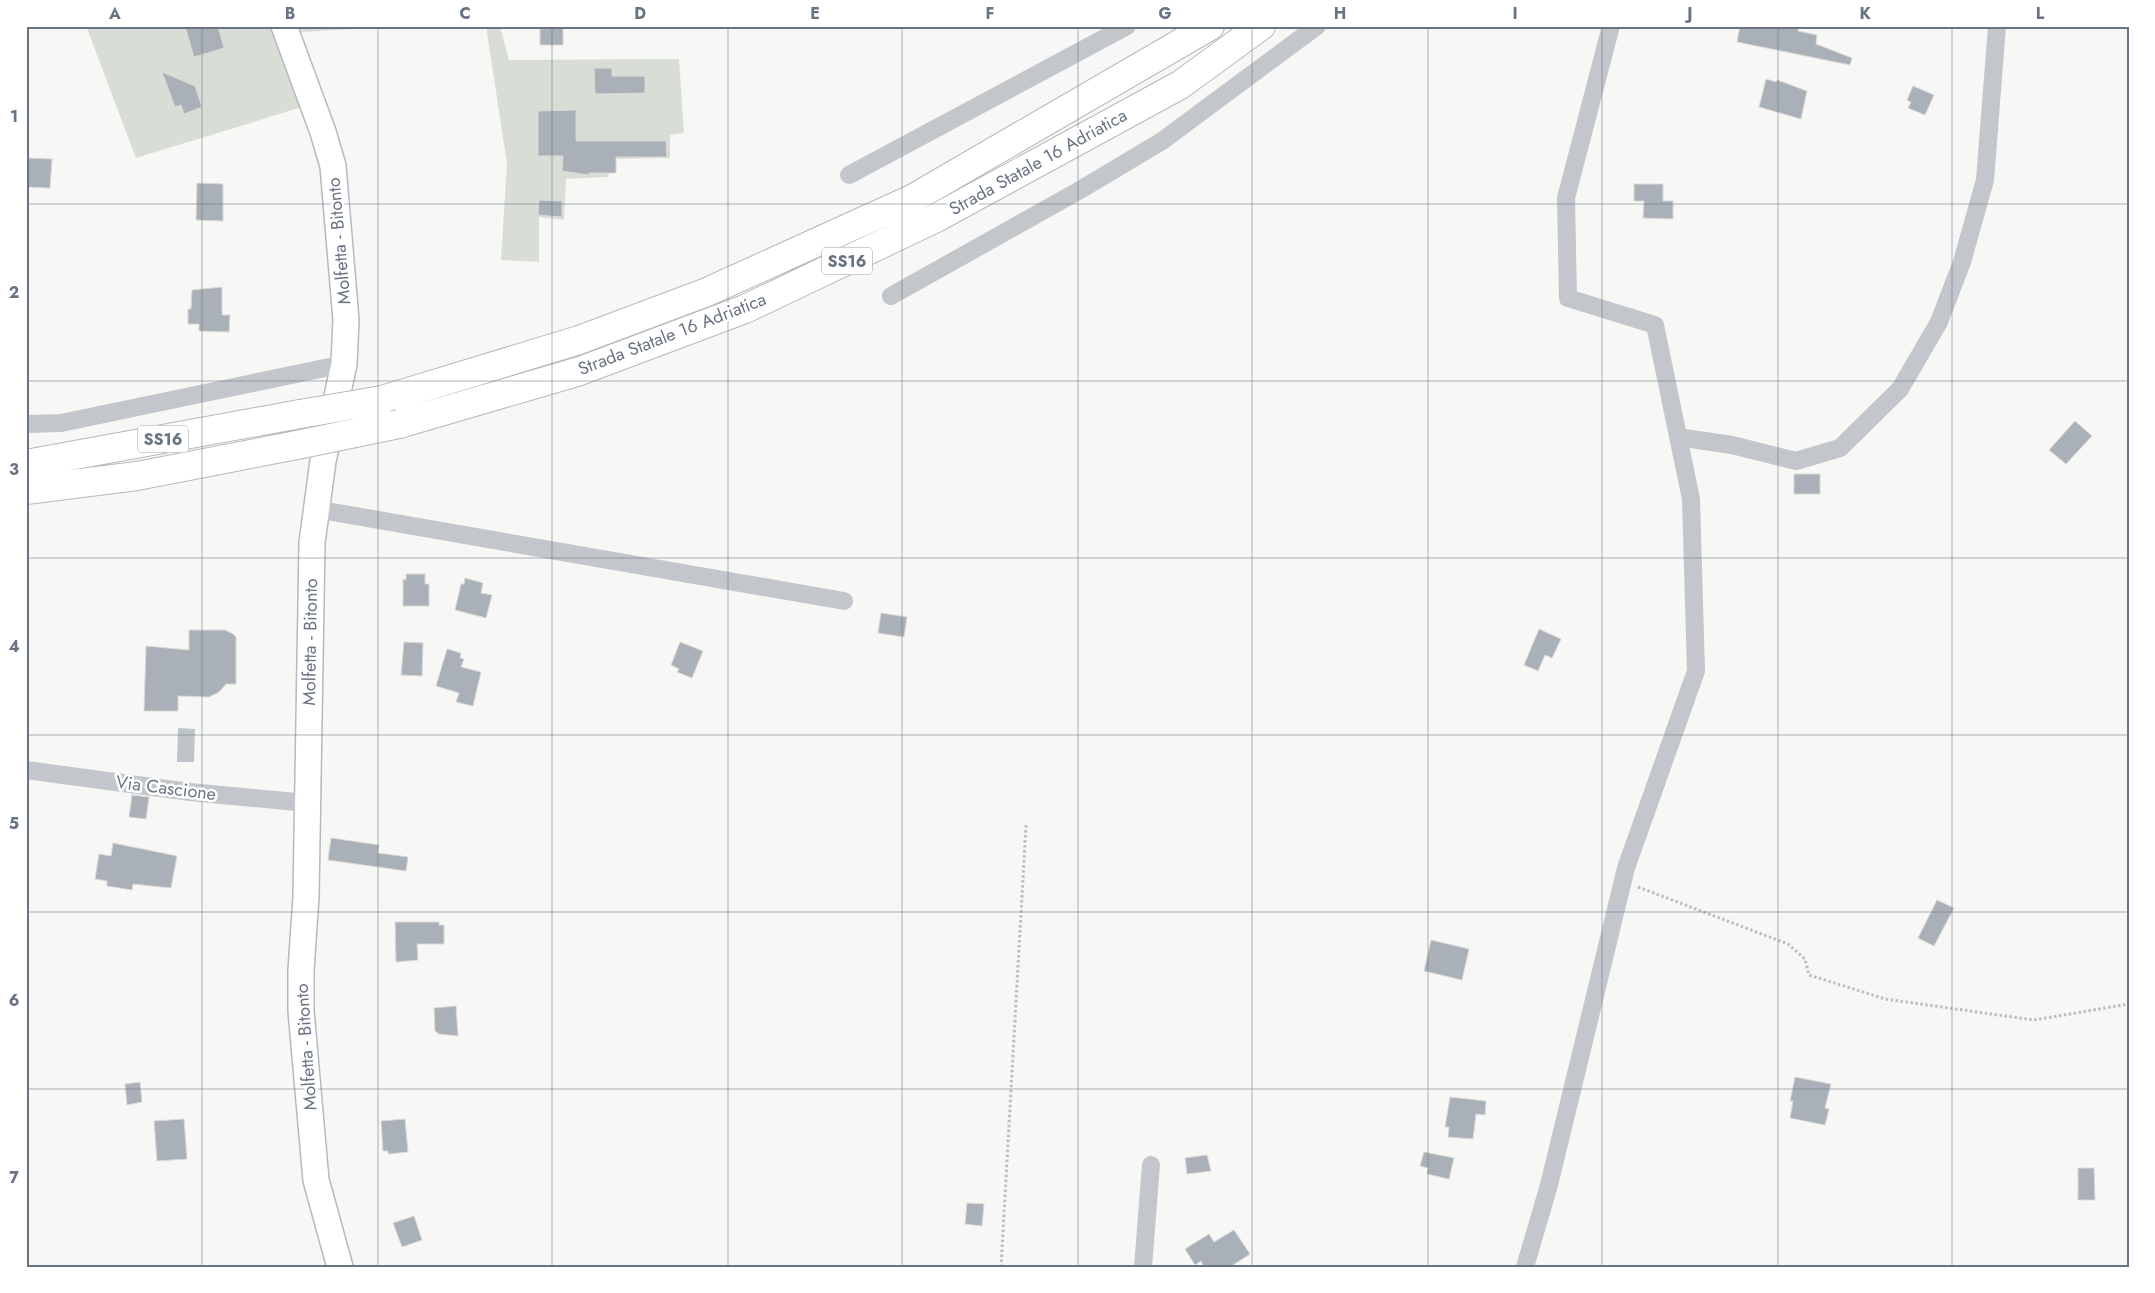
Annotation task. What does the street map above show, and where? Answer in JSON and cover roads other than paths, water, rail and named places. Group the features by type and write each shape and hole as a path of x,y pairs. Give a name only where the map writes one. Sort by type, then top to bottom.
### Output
{"highway":[{"name":"Strada Statale 16 Adriatica","path":"26,464 382,400 588,337 707,292 929,190 1210,26"},
{"name":"Strada Statale 16 Adriatica","path":"26,490 137,476 399,424 580,371 746,309 936,218 1180,85 1261,26"}],"main road":[{"name":"Molfetta - Bitonto","path":"284,26 323,132 333,166 346,320 344,364 323,461 315,509 312,543 301,1011 316,1180 340,1267"}],"street":[{"path":"849,175 1127,26"},
{"path":"891,296 1080,190 1162,141 1317,26"},
{"path":"1525,1267 1549,1186 1623,881 1696,671 1691,500 1655,324 1568,298 1566,198 1611,26"},
{"path":"1678,437 1732,445 1796,461 1840,448 1900,389 1938,322 1962,262 1985,180 1998,26"},
{"path":"26,424 62,423 344,364"},
{"path":"315,509 844,601"},
{"name":"Via Cascione","path":"26,770 190,792 307,803"},
{"path":"1143,1267 1151,1165"}]}
